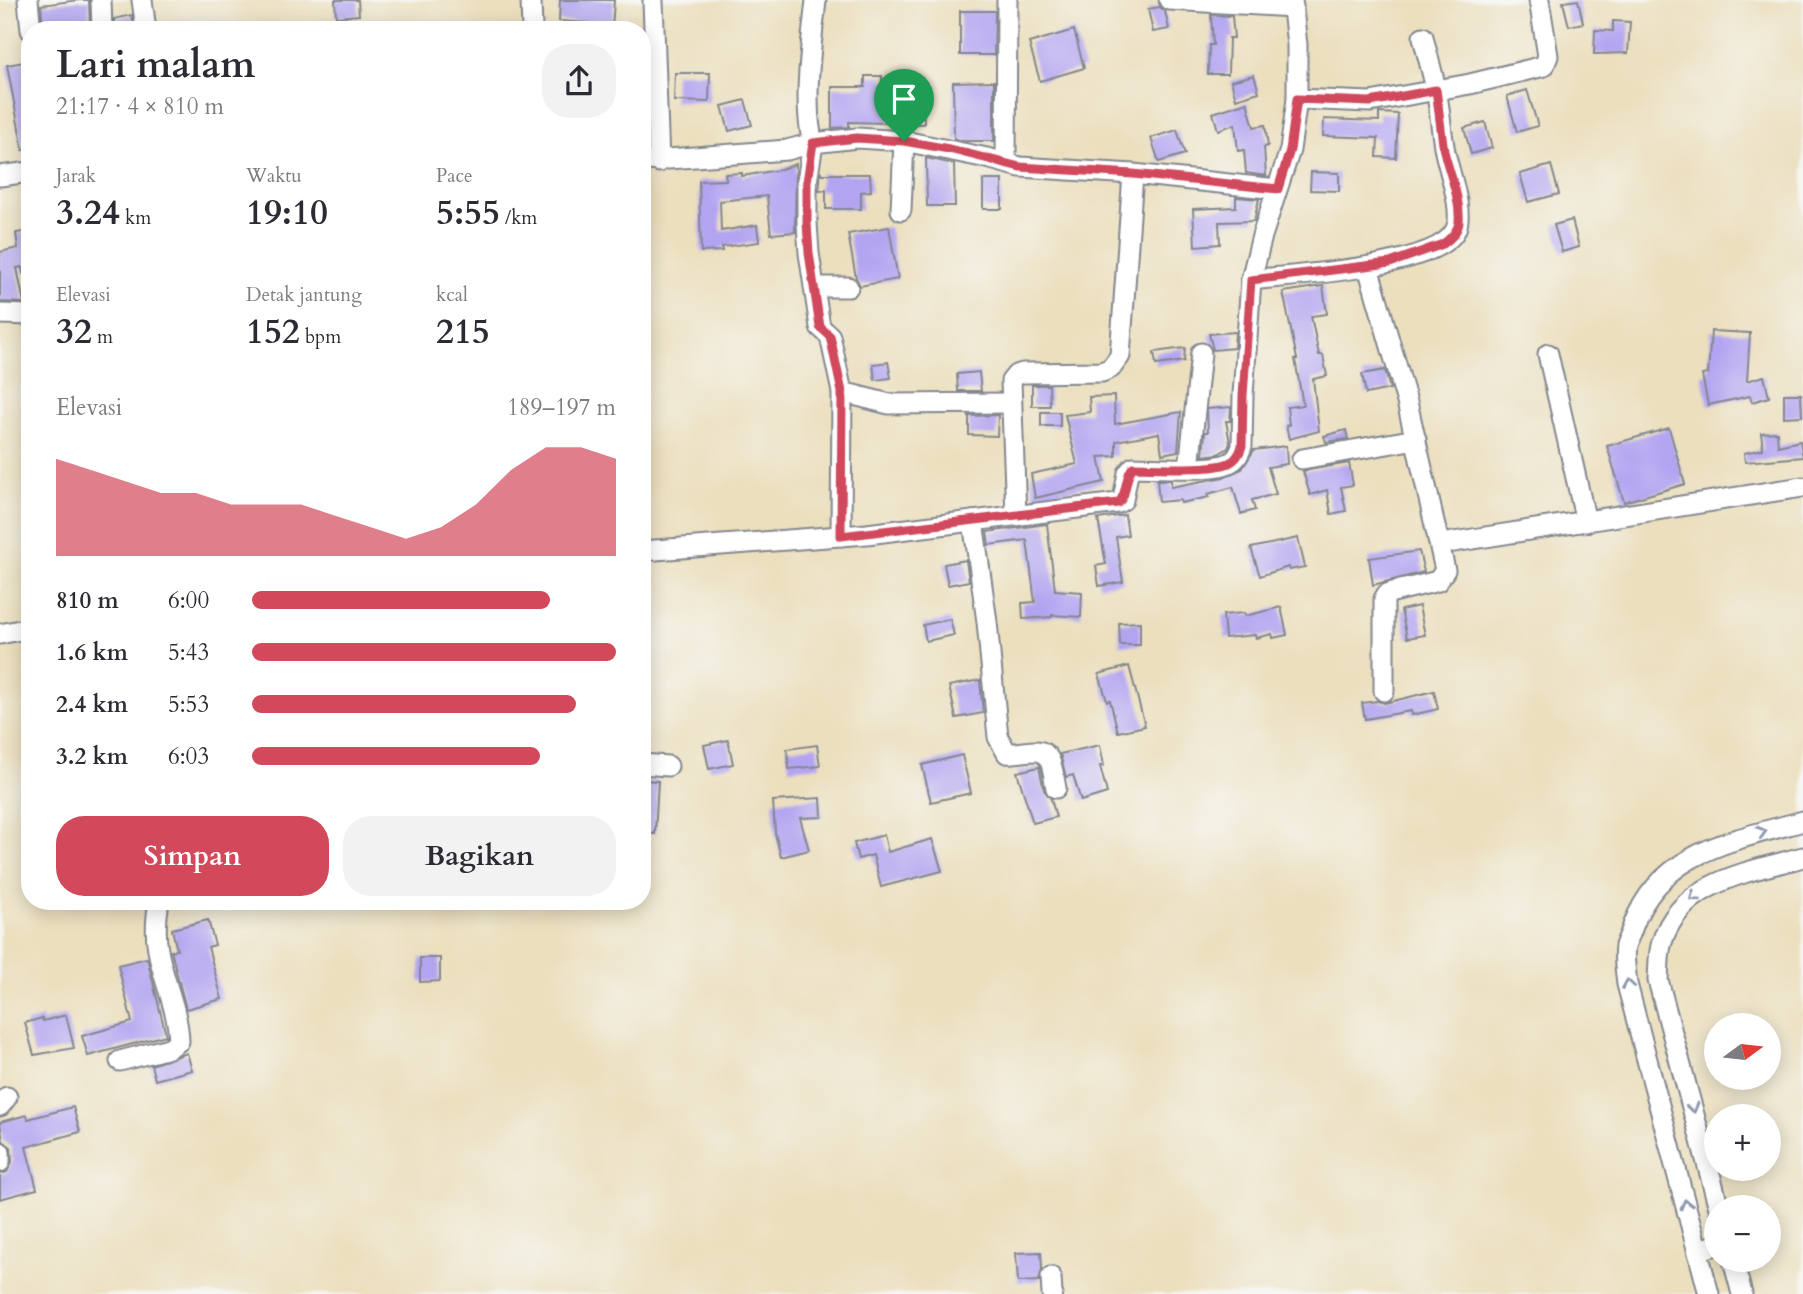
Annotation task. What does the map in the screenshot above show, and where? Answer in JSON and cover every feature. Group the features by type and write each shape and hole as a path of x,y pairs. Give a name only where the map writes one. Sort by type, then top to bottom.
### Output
{"street":[{"path":"28,0 30,21"},
{"path":"101,0 102,21"},
{"path":"142,0 145,21"},
{"path":"531,0 532,21"},
{"path":"816,0 809,80 809,124 813,143 807,204 809,253 820,327 830,336 842,392 841,536"},
{"path":"1006,163 1007,0"},
{"path":"651,550 841,536 1121,502 1128,473 1133,467 1189,468 1231,463 1240,453 1242,446 1251,280 1290,150 1297,99 1299,72 1292,4 1169,0"},
{"path":"1297,99 1370,102 1470,85 1544,66 1548,56 1539,0"},
{"path":"653,1 651,161 787,150 813,143 857,138 904,141 1020,167 1050,171 1133,174 1278,189"},
{"path":"1251,280 1390,263 1443,244 1457,229 1459,222 1456,201 1444,151 1436,90 1423,37"},
{"path":"901,210 904,141"},
{"path":"0,176 21,173"},
{"path":"1016,516 1010,403 1012,381 1023,373 1102,372 1117,364 1120,356 1133,174"},
{"path":"1368,267 1399,371 1445,570 1438,581 1393,592 1387,594 1384,599 1384,691"},
{"path":"815,288 848,287"},
{"path":"0,314 21,315"},
{"path":"1189,468 1201,353"},
{"path":"1548,354 1586,522"},
{"path":"842,392 888,404 1010,403"},
{"path":"1303,459 1416,439"},
{"path":"1441,544 1802,487"},
{"path":"973,521 987,622 998,737 1007,753 1045,753 1056,788"},
{"path":"0,634 21,630"},
{"path":"651,765 668,766"},
{"path":"1704,1238 1627,984 1625,947 1639,909 1657,884 1686,860 1724,843 1803,821"},
{"path":"1716,1195 1658,979 1660,945 1670,921 1677,912 1710,885 1803,857"},
{"path":"120,1061 170,1048 179,1041 171,996 158,952 157,910"},
{"path":"0,1152 0,1161"},
{"path":"1708,1272 1709,1294"},
{"path":"1736,1272 1742,1294"}],"building":[{"path":"89,0 90,21 42,21 41,5"},
{"path":"335,0 358,0 359,15 336,17"},
{"path":"560,0 614,0 613,21 559,21"},
{"path":"1578,0 1583,23 1569,26 1563,2"},
{"path":"1159,7 1165,11 1169,29 1153,32 1148,9"},
{"path":"960,11 995,11 994,55 960,55"},
{"path":"132,15 133,21 114,21"},
{"path":"1211,15 1232,16 1234,38 1229,38 1228,74 1208,74 1209,45 1213,45"},
{"path":"1613,21 1630,22 1628,53 1594,54 1595,30 1613,31"},
{"path":"1074,30 1084,68 1040,81 1029,43"},
{"path":"21,63 21,139 7,65"},
{"path":"675,73 710,73 709,102 674,101"},
{"path":"1254,75 1259,92 1236,99 1231,81"},
{"path":"865,76 882,76 882,81 923,80 924,124 849,122 849,127 832,128 832,87 865,87"},
{"path":"994,81 994,141 954,139 953,82"},
{"path":"1527,90 1538,126 1517,132 1507,96"},
{"path":"745,100 752,125 729,131 722,106"},
{"path":"1247,102 1254,127 1265,125 1268,146 1264,147 1266,176 1246,173 1244,150 1238,151 1235,124 1218,130 1213,113"},
{"path":"1379,113 1398,114 1396,158 1377,157 1378,138 1323,136 1324,119 1379,121"},
{"path":"1485,122 1492,148 1471,154 1464,128"},
{"path":"1177,130 1185,154 1159,162 1151,138"},
{"path":"926,158 954,164 955,206 927,206"},
{"path":"796,164 795,232 771,234 767,196 720,201 721,231 757,225 759,242 722,247 722,251 701,252 699,181 726,180 725,174 742,173 742,176"},
{"path":"1551,165 1559,194 1528,202 1520,174"},
{"path":"821,171 822,174 870,174 871,191 861,192 861,209 826,209 826,190 819,191"},
{"path":"1311,172 1339,173 1339,191 1310,190"},
{"path":"983,180 1002,180 1002,209 983,209"},
{"path":"1236,197 1259,199 1254,221 1219,222 1220,244 1195,246 1193,209 1236,207"},
{"path":"1572,220 1579,247 1562,252 1554,225"},
{"path":"889,227 898,279 860,286 848,234"},
{"path":"21,232 21,267 17,268 21,303 0,302 0,252 18,248 16,233"},
{"path":"1323,286 1327,314 1311,316 1319,355 1323,355 1327,376 1313,379 1319,431 1289,439 1286,426 1289,425 1287,407 1303,405 1297,359 1283,292"},
{"path":"1711,331 1750,333 1747,381 1764,376 1769,397 1752,402 1750,396 1708,405 1702,375 1708,374"},
{"path":"1235,332 1234,348 1213,350 1209,334"},
{"path":"1185,348 1184,361 1156,365 1154,352"},
{"path":"888,362 891,378 875,380 873,364"},
{"path":"1385,370 1390,389 1366,394 1362,374"},
{"path":"979,372 981,391 958,391 957,374"},
{"path":"1032,385 1049,385 1050,406 1032,406"},
{"path":"1784,394 1801,394 1802,416 1784,417"},
{"path":"1114,396 1115,424 1181,412 1178,451 1162,454 1159,433 1116,441 1116,456 1099,457 1104,482 1035,498 1031,474 1077,464 1065,415 1090,412 1089,397"},
{"path":"1231,407 1230,421 1226,421 1230,443 1228,448 1218,454 1203,456 1205,432 1208,432 1207,409"},
{"path":"1041,412 1060,412 1060,426 1041,426"},
{"path":"998,415 997,436 969,435 969,416"},
{"path":"1669,428 1685,484 1624,502 1607,446"},
{"path":"1346,430 1348,439 1326,442 1324,436"},
{"path":"1777,432 1778,446 1800,441 1803,457 1745,462 1744,453 1763,449 1761,433"},
{"path":"1286,446 1287,464 1268,467 1276,494 1252,500 1255,510 1241,514 1233,487 1208,494 1209,497 1181,503 1180,500 1159,502 1157,480 1171,480 1171,487 1224,477 1242,469 1254,450"},
{"path":"1349,463 1353,485 1341,487 1346,511 1331,514 1327,490 1310,495 1303,471"},
{"path":"1125,515 1128,535 1116,537 1123,582 1099,586 1096,566 1106,564 1098,519"},
{"path":"1047,524 1055,590 1082,592 1081,617 1052,615 1023,619 1022,603 1035,602 1027,540 989,545 987,532"},
{"path":"1298,538 1305,567 1289,570 1288,567 1260,576 1251,548"},
{"path":"1419,551 1424,572 1373,585 1369,558"},
{"path":"966,560 969,581 948,585 944,564"},
{"path":"1419,606 1425,635 1407,638 1401,610"},
{"path":"1281,607 1287,635 1273,638 1272,634 1256,638 1255,635 1225,638 1223,615 1244,613 1245,616"},
{"path":"950,619 954,635 926,641 923,625"},
{"path":"1140,622 1140,645 1120,645 1119,623"},
{"path":"1129,666 1145,726 1118,732 1110,700 1107,701 1099,674"},
{"path":"980,680 983,713 956,718 949,686"},
{"path":"1434,691 1438,709 1412,715 1411,711 1365,719 1362,703 1385,703"},
{"path":"728,740 733,764 709,769 704,745"},
{"path":"817,745 820,766 789,769 787,749"},
{"path":"1100,745 1104,766 1100,766 1107,793 1081,801 1073,775 1066,777 1060,754"},
{"path":"962,755 971,793 931,802 922,765"},
{"path":"1039,767 1044,790 1051,799 1056,817 1033,823 1017,772"},
{"path":"651,781 658,781 655,834 651,834"},
{"path":"821,798 822,817 800,818 809,850 781,857 775,833 773,801"},
{"path":"884,835 888,852 932,839 942,871 881,887 873,855 858,859 854,843"},
{"path":"208,920 215,945 208,947 222,999 186,1009 171,951 177,950 172,929"},
{"path":"147,958 166,1035 88,1056 82,1036 132,1022 118,965"},
{"path":"420,958 440,958 440,981 420,982"},
{"path":"66,1015 74,1048 34,1055 25,1023"},
{"path":"187,1053 192,1070 155,1080 151,1065"},
{"path":"73,1107 80,1132 26,1147 37,1189 0,1199 0,1174 7,1172 12,1162 11,1147 3,1141 0,1122 27,1115 28,1119"},
{"path":"1041,1252 1042,1269 1039,1281 1018,1282 1016,1253"}],"route":[{"path":"1436,90 1444,151 1459,222 1454,234 1443,244 1390,263 1251,280 1242,446 1240,453 1231,463 1189,468 1130,468 1122,500 1118,503 841,536 842,392 830,336 820,327 809,253 807,182 813,143 857,138 886,142 904,141 1020,167 1050,171 1133,174 1278,189 1290,150 1297,99 1370,102 1436,90"}]}
